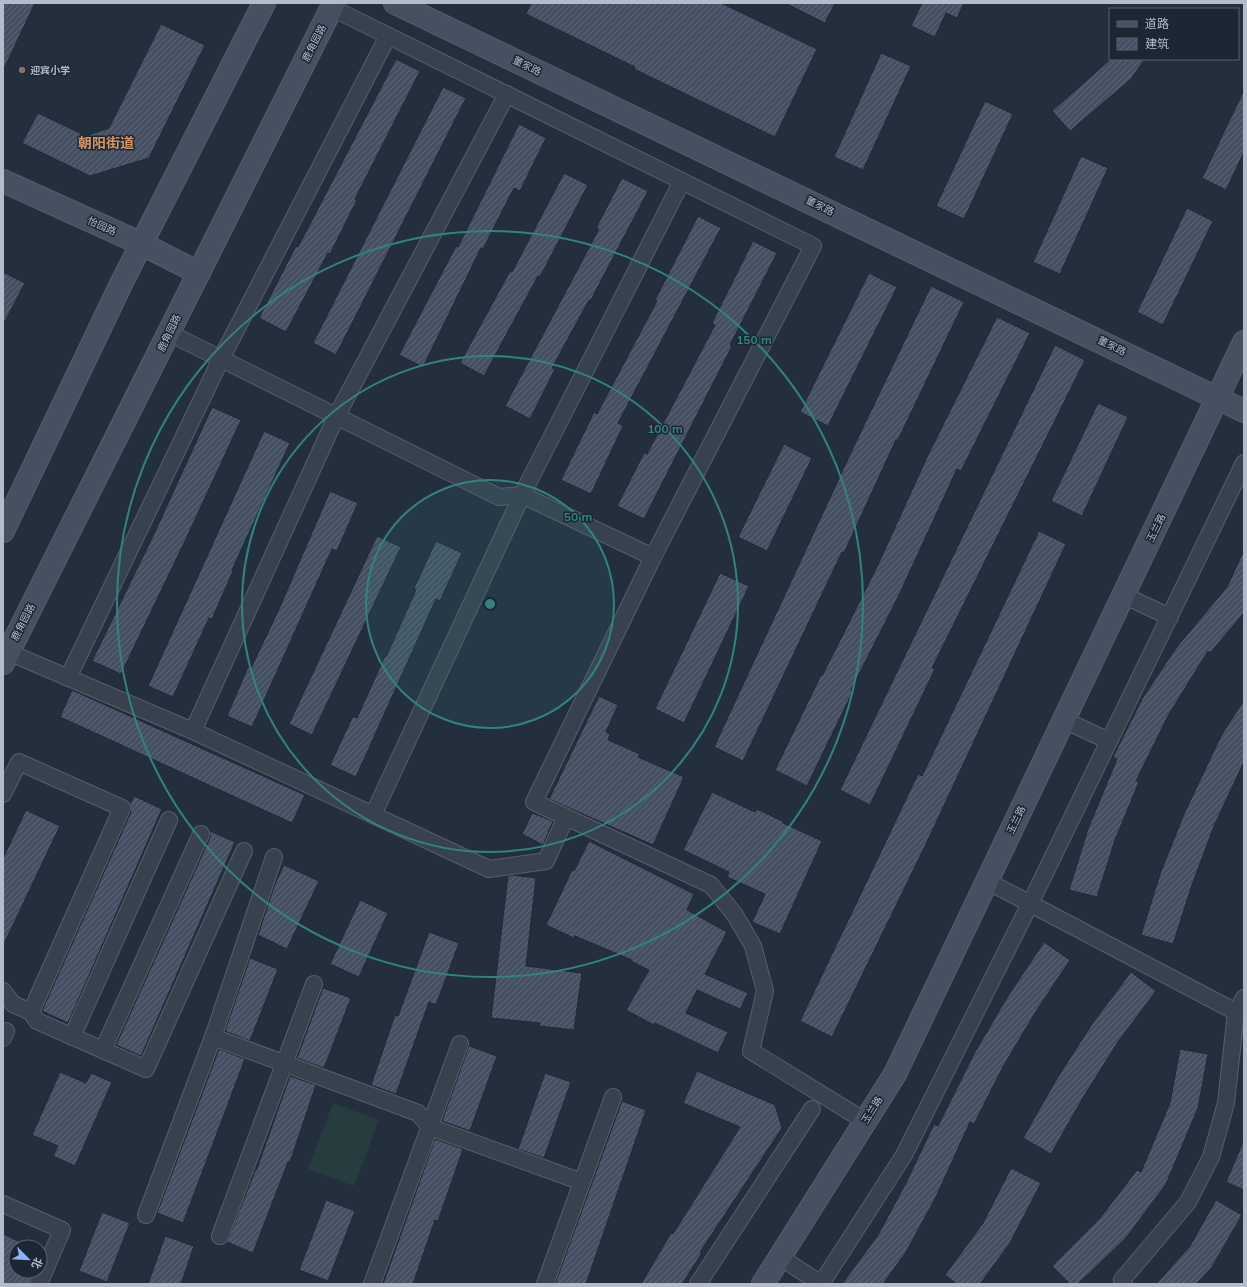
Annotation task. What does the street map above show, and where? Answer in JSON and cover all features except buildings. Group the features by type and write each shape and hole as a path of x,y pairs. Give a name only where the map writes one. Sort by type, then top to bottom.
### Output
{"street":[{"path":"3,531 142,244 264,3"},
{"name":"董家路","path":"395,3 1218,397 1244,411"},
{"path":"330,5 388,36 813,246 653,557 534,802 711,885 735,915 753,946 765,991 751,1051 865,1121"},
{"name":"鹿角园路","path":"5,655 169,333 330,5"},
{"path":"68,678 221,359 388,36"},
{"path":"193,731 336,417 507,94"},
{"name":"怡园路","path":"3,181 142,244 199,272"},
{"path":"373,815 522,495 682,181"},
{"path":"169,333 499,497 522,495 653,557"},
{"name":"玉兰路","path":"763,1284 895,1074 1244,342"},
{"path":"780,1257 821,1284 904,1155 1030,904 1244,463"},
{"path":"1124,595 1170,617"},
{"path":"5,655 68,678 193,731 489,869 546,861 566,817"},
{"path":"1064,720 1109,741"},
{"path":"3,794 19,762 122,808 32,1012"},
{"path":"72,1037 170,820"},
{"path":"103,1050 201,834"},
{"path":"3,991 13,1004 32,1012 37,1021 146,1070 244,851"},
{"path":"146,1215 213,1037 274,857"},
{"path":"987,881 1236,1012"},
{"path":"220,1236 314,984"},
{"path":"1124,1284 1122,1280 1188,1202 1211,1157 1226,1103 1236,1012 1244,998"},
{"path":"213,1037 418,1113 430,1127 582,1182"},
{"path":"372,1284 460,1044"},
{"path":"545,1284 613,1097"},
{"path":"698,1284 812,1109"},
{"path":"3,1204 62,1230 39,1284"}],"green space":[{"path":"333,1103 379,1120 354,1186 308,1169"}],"place":[{"name":"迎宾小学","path":"22,70"}],"district":[{"name":"朝阳街道","path":"106,143"}]}
